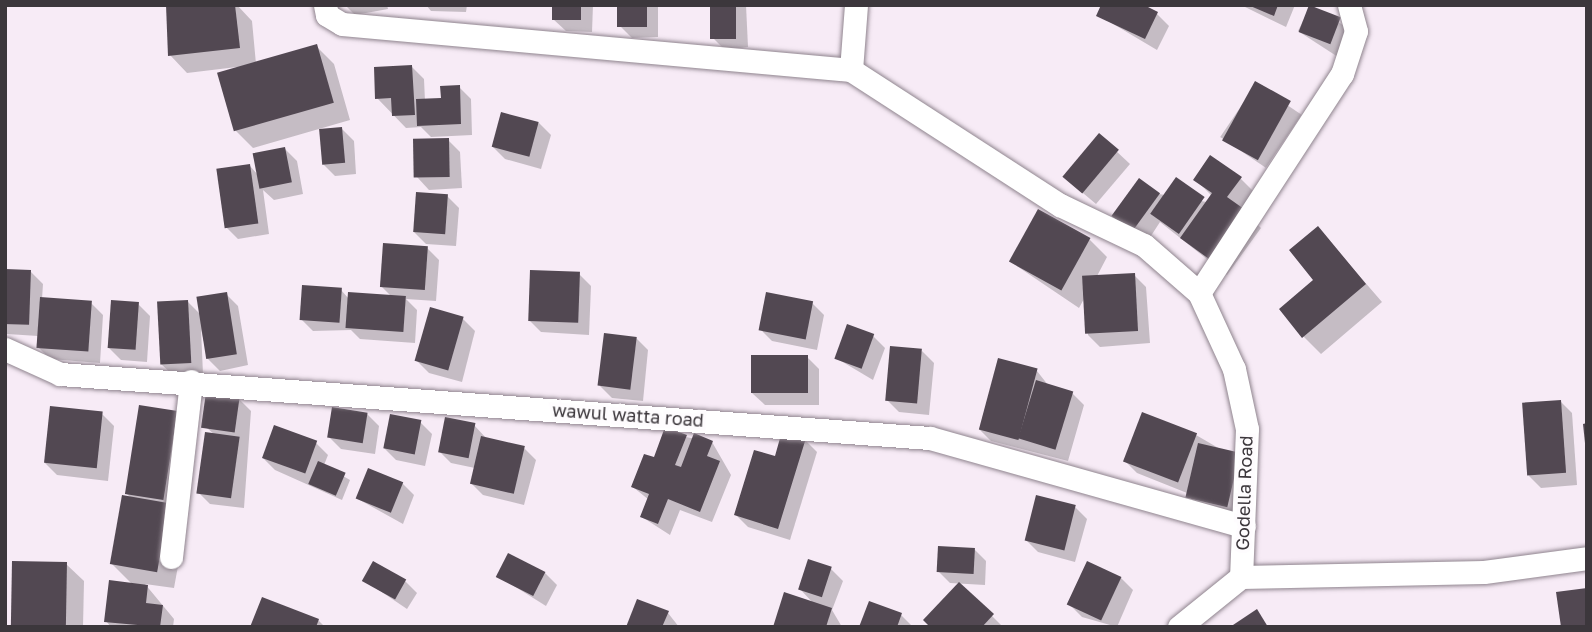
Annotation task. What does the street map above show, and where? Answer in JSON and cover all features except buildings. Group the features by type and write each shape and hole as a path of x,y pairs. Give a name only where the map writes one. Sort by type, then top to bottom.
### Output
{"street":[{"path":"325,5 327,15 342,24 851,70 1060,205 1144,244 1199,293 1342,74 1356,31 1349,5"},
{"path":"851,70 856,5"},
{"name":"Godella Road","path":"1199,293 1234,369 1247,429 1241,577"},
{"name":"wawul watta road","path":"5,349 60,374 191,381 930,438 1244,526"},
{"path":"171,557 191,381"},
{"path":"1179,627 1241,577 1484,572 1587,558"}]}
